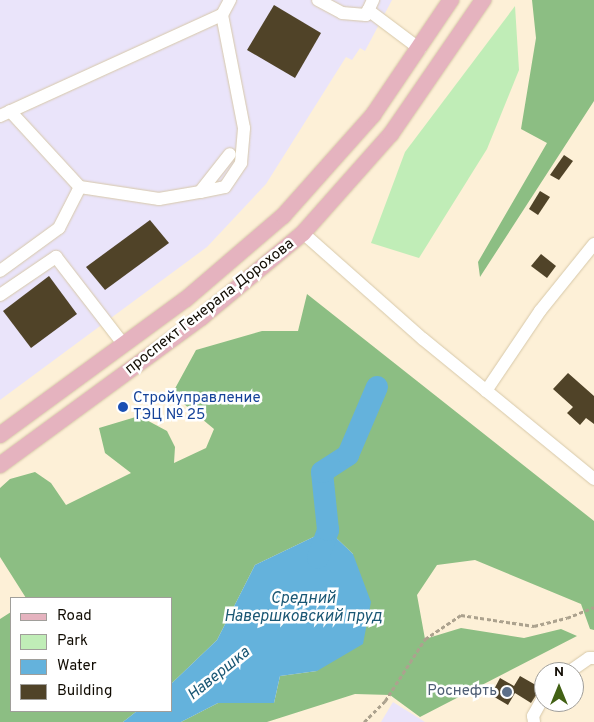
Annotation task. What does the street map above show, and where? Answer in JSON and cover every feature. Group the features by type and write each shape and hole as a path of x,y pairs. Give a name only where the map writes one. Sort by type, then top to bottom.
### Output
{"main road":[{"name":"проспект Генерала Дорохова","path":"0,435 124,345 235,259 283,216 373,115 452,0"},
{"name":"проспект Генерала Дорохова","path":"0,465 202,317 303,233 391,134 482,0"}],"street":[{"path":"222,15 244,128 241,163 225,187 160,199 80,188 5,114 222,15 230,0"},
{"path":"318,0 342,13 366,15 371,5 420,49"},
{"path":"200,192 230,154"},
{"path":"0,271 59,228 80,188"},
{"path":"303,233 486,391 594,479"},
{"path":"486,391 540,311 594,244"},
{"path":"0,295 56,256 124,345"}],"path":[{"path":"364,722 385,701 424,639 461,615 534,626 567,618 594,607"}],"shaded area":[{"path":"0,0 392,0 365,51 360,48 352,60 346,57 266,184 207,247 0,400"},
{"path":"393,702 425,722 381,722"}],"green space":[{"path":"532,0 594,0 594,101 480,277 478,262 547,143 521,129 536,38"},
{"path":"515,6 519,70 487,149 419,258 371,243 405,152"},
{"path":"307,294 594,521 594,630 590,629 581,604 475,560 437,565 417,595 425,639 461,628 524,638 561,629 577,636 420,717 390,695 355,694 267,722 181,722 218,703 274,703 280,676 317,671 353,554 328,530 255,565 217,640 172,683 172,597 25,597 0,557 0,488 10,479 35,472 51,483 66,505 131,473 105,453 99,428 139,416 167,431 175,447 174,463 206,448 214,429 172,394 196,350 262,331 298,331"},
{"path":"10,613 10,712 136,712 123,722 0,722 0,619"}],"water":[{"name":"Средний Навершковский пруд","path":"328,530 353,554 371,602 363,644 317,671 280,676 274,703 218,703 181,722 123,722 136,712 172,712 172,683 217,640 255,565"}],"building":[{"path":"274,5 321,33 295,78 247,50"},
{"path":"564,155 573,161 559,180 550,175"},
{"path":"540,191 550,197 538,215 529,209"},
{"path":"150,220 169,243 105,290 86,267"},
{"path":"541,254 556,266 547,278 531,266"},
{"path":"49,276 77,314 31,348 3,311"},
{"path":"568,373 594,396 594,424 586,418 580,425 567,413 573,407 553,389"},
{"path":"520,676 534,684 534,698 531,703 515,693 508,705 491,695 500,678 514,686"}],"waterway":[{"name":"Навершка","path":"318,558 328,530 322,472 348,455 377,387"}],"place":[{"name":"Стройуправление ТЭЦ № 25","path":"123,407"},
{"name":"Роснефть","path":"507,692"}]}
